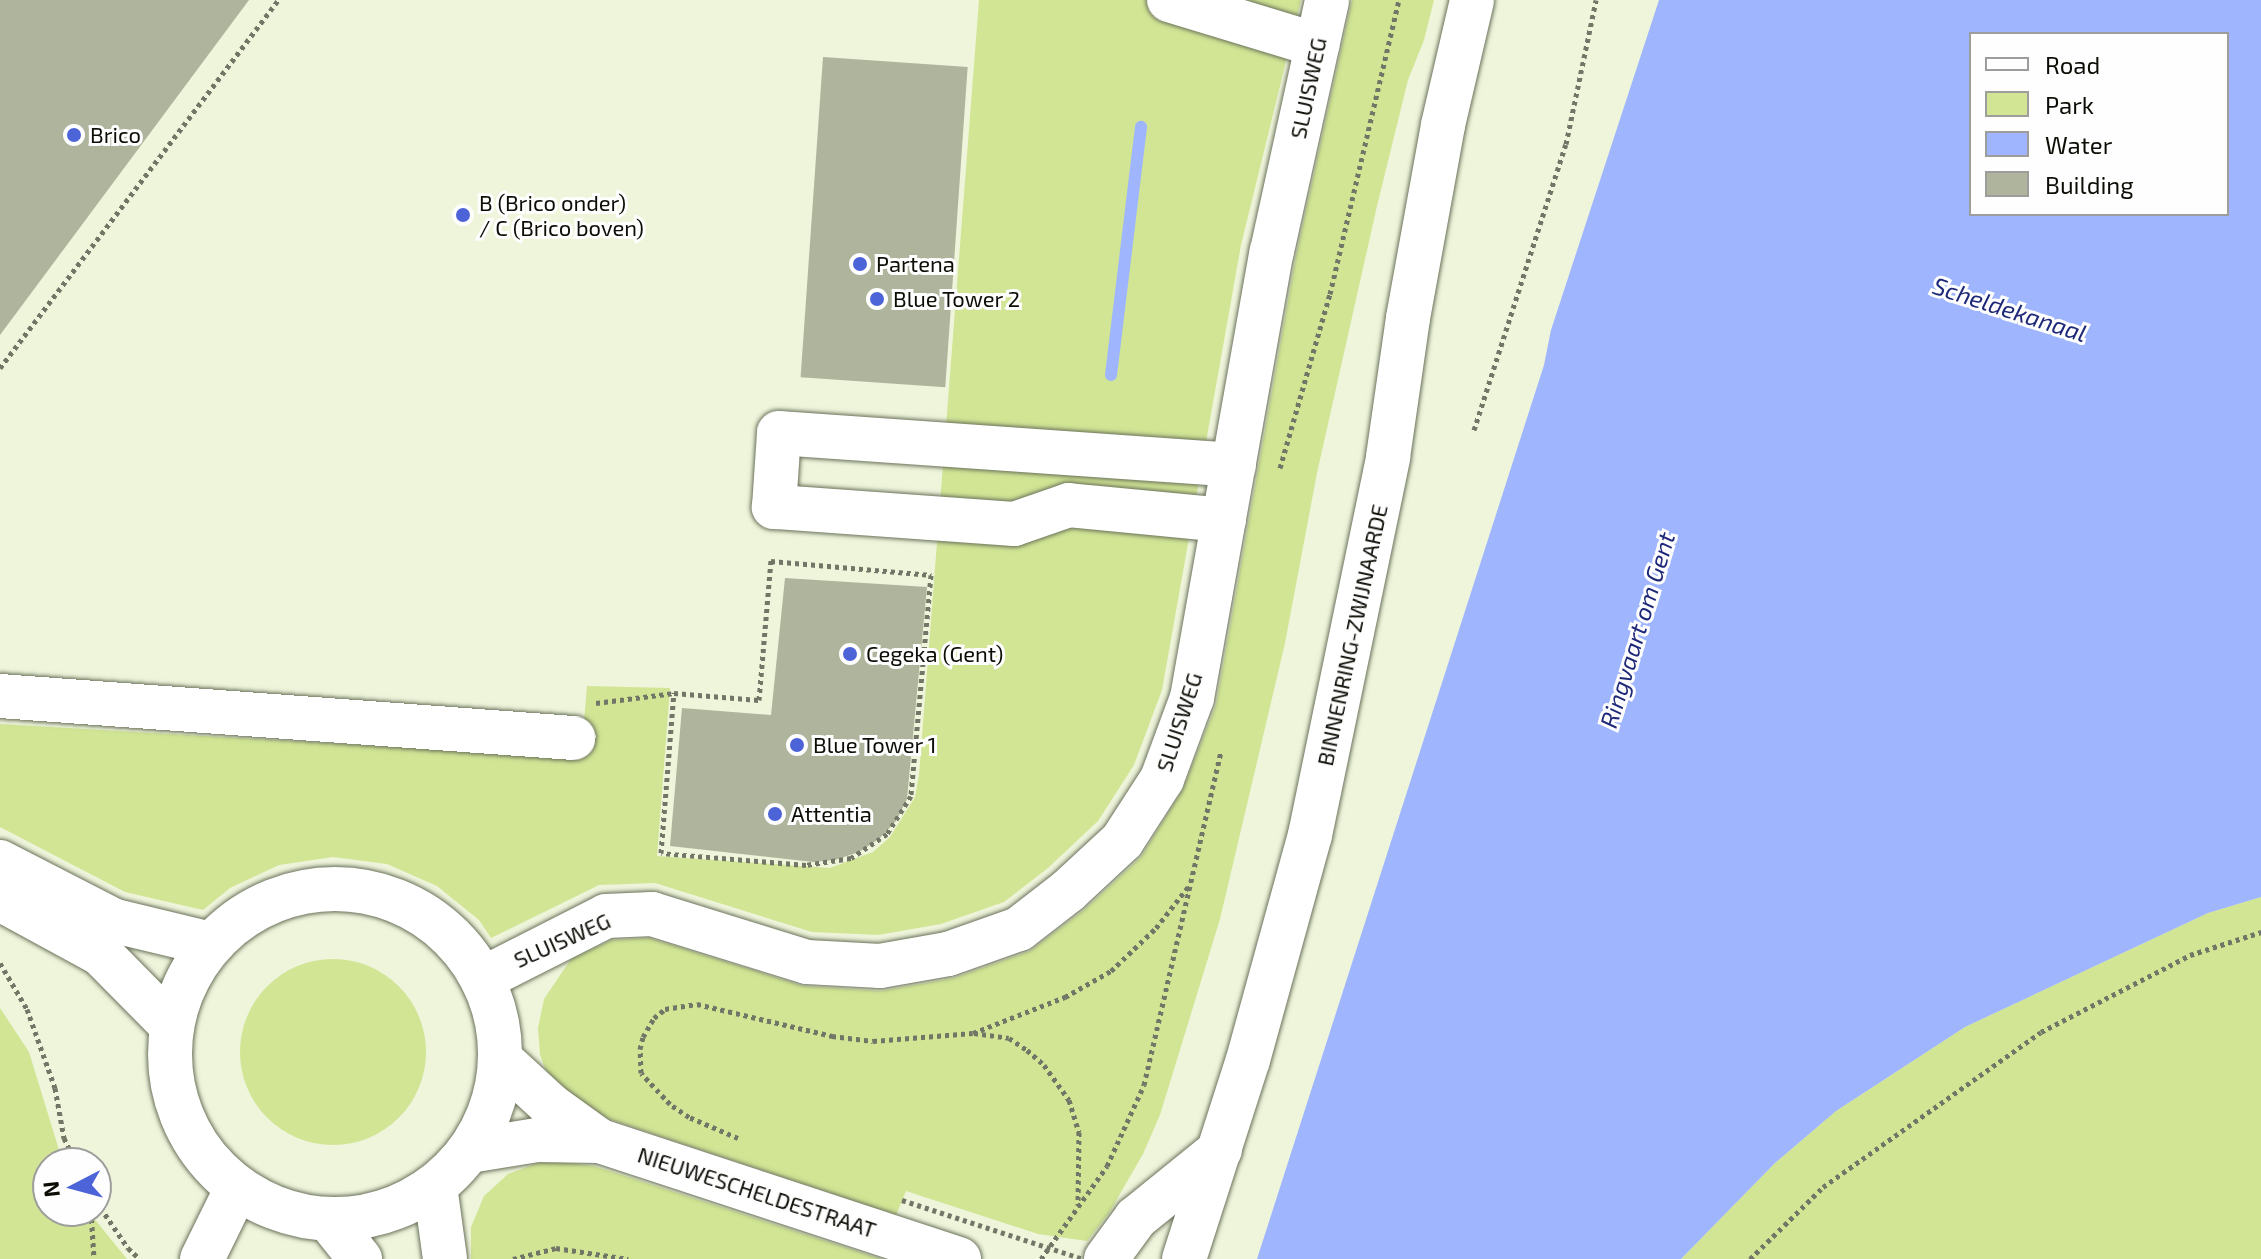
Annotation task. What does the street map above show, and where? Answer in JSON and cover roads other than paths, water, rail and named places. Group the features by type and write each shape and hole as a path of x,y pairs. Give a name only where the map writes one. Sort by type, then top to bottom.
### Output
{"main road":[{"path":"1169,0 1317,45"},
{"name":"SLUISWEG","path":"482,979 606,916 652,914 807,962 880,966 948,954 1019,929 1068,891 1122,841 1162,779 1192,698 1272,251 1327,0"},
{"name":"BINNENRING-ZWIJNAARDE","path":"1184,1259 1220,1150 1310,835 1385,472 1435,170 1472,0"},
{"path":"1224,520 1069,505 1014,524 774,507 779,433 1234,465"},
{"path":"0,696 577,721"},
{"path":"0,862 115,921 211,944"},
{"path":"333,888 379,894 421,912 456,941 482,979 496,1017 500,1059 492,1107 469,1151 435,1186 402,1206 366,1217 329,1220 281,1211 237,1188 205,1156 182,1116 170,1072 172,1026 186,982 211,944 246,914 288,895 333,888"},
{"path":"0,899 101,954 172,1026"},
{"name":"NIEUWESCHELDESTRAAT","path":"500,1059 550,1105 600,1141"},
{"name":"NIEUWESCHELDESTRAAT","path":"469,1151 537,1140 600,1141 894,1210 959,1259"},
{"path":"1106,1259 1136,1218 1220,1150"},
{"path":"435,1186 444,1253"},
{"path":"202,1259 237,1188"},
{"path":"329,1220 360,1259"}],"water":[{"path":"1659,0 2261,0 2261,897 2208,913 1965,1027 1836,1111 1775,1163 1681,1259 1257,1259 1544,365 1551,330"}],"waterway":[{"path":"1111,375 1141,127"}],"place":[{"name":"Brico","path":"74,135"},
{"name":"B (Brico onder) / C (Brico boven)","path":"463,215"},
{"name":"Partena","path":"860,264"},
{"name":"Blue Tower 2","path":"877,299"},
{"name":"Cegeka (Gent)","path":"850,654"},
{"name":"Blue Tower 1","path":"797,745"},
{"name":"Attentia","path":"775,814"}],"water label":[{"name":"Scheldekanaal","path":"2010,309"},
{"name":"Ringvaart om Gent","path":"1637,630"}]}
